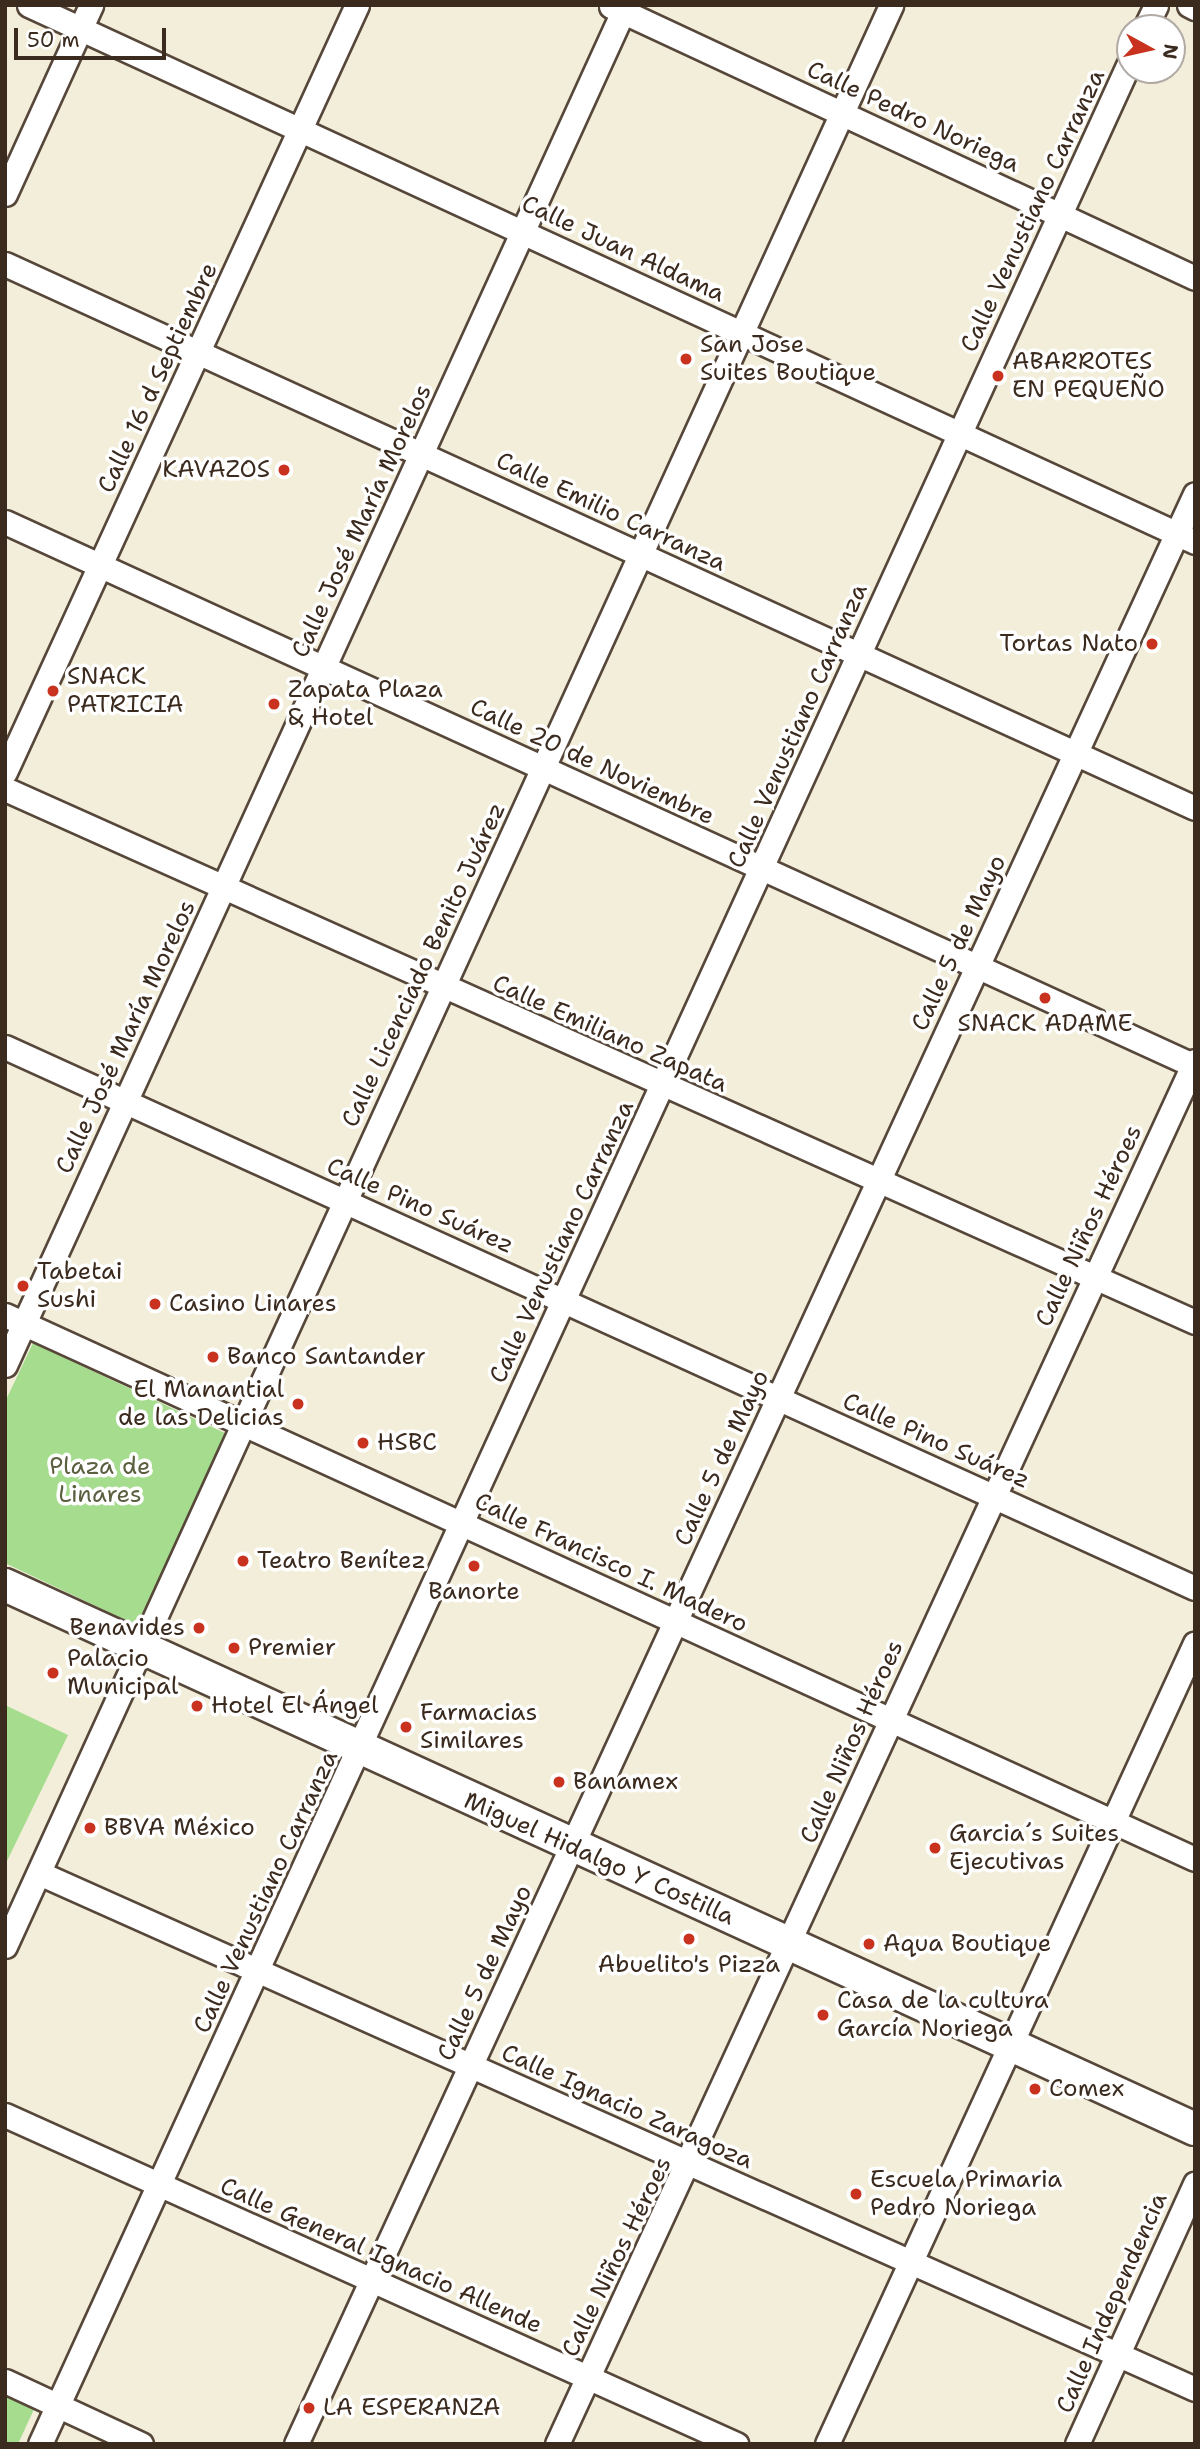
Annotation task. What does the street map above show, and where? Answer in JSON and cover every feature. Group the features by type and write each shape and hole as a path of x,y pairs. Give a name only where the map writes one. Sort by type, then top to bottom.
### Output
{"main road":[{"name":"Miguel Hidalgo Y Costilla","path":"5,1585 573,1848 1195,2129"}],"street":[{"name":"Calle Juan Aldama","path":"29,5 1186,537"},
{"path":"5,194 91,5"},
{"name":"Calle 16 d Septiembre","path":"5,772 357,5"},
{"name":"Calle Licenciado Benito Juárez","path":"5,1946 891,5"},
{"path":"1189,5 1195,8"},
{"name":"Calle Pedro Noriega","path":"619,7 1195,278"},
{"name":"Calle José María Morelos","path":"5,1365 15,1319 125,1101 224,889 523,232 619,7"},
{"name":"Calle Venustiano Carranza","path":"40,2444 360,1750 1119,84"},
{"name":"Calle Emilio Carranza","path":"5,264 1195,808"},
{"name":"Calle 5 de Mayo","path":"296,2444 573,1848 1075,753 1186,537 1195,494"},
{"name":"Calle 20 de Noviembre","path":"5,522 1194,1064"},
{"name":"Calle Emiliano Zapata","path":"5,789 661,1088 880,1178 1195,1322"},
{"name":"Calle Pino Suárez","path":"5,1047 1195,1588"},
{"name":"Calle Niños Héroes","path":"557,2444 691,2164 993,1496 1194,1064"},
{"name":"Calle Francisco I. Madero","path":"15,1319 1195,1859"},
{"path":"827,2444 1195,1643"},
{"name":"Calle Ignacio Zaragoza","path":"38,1873 1195,2389"},
{"name":"Calle General Ignacio Allende","path":"5,2115 736,2444"},
{"name":"Calle Independencia","path":"1077,2444 1195,2184"},
{"path":"5,2381 141,2444"}],"green space":[{"name":"Plaza de Linares","path":"33,1343 227,1434 138,1626 5,1563 5,1402"},
{"path":"5,1705 68,1735 6,1863 5,1863"},
{"path":"5,2393 35,2407 18,2444 5,2444"}],"place":[{"name":"San Jose Suites Boutique","path":"686,359"},
{"name":"ABARROTES EN PEQUEÑO","path":"998,376"},
{"name":"KAVAZOS","path":"284,470"},
{"name":"Tortas Nato","path":"1152,644"},
{"name":"SNACK PATRICIA","path":"53,691"},
{"name":"Zapata Plaza & Hotel","path":"274,704"},
{"name":"SNACK ADAME","path":"1045,998"},
{"name":"Tabetai Sushi","path":"23,1286"},
{"name":"Casino Linares","path":"155,1304"},
{"name":"Banco Santander","path":"213,1357"},
{"name":"El Manantial de las Delicias","path":"298,1404"},
{"name":"HSBC","path":"363,1443"},
{"name":"Teatro Benítez","path":"243,1561"},
{"name":"Banorte","path":"474,1566"},
{"name":"Benavides","path":"199,1628"},
{"name":"Premier","path":"234,1648"},
{"name":"Palacio Municipal","path":"53,1673"},
{"name":"Hotel El Ángel","path":"197,1706"},
{"name":"Farmacias Similares","path":"406,1727"},
{"name":"Banamex","path":"559,1782"},
{"name":"BBVA México","path":"90,1828"},
{"name":"Garcia´s Suites Ejecutivas","path":"935,1848"},
{"name":"Abuelito's Pizza","path":"689,1939"},
{"name":"Aqua Boutique","path":"869,1944"},
{"name":"Casa de la cultura García Noriega","path":"823,2015"},
{"name":"Comex","path":"1035,2089"},
{"name":"Escuela Primaria Pedro Noriega","path":"856,2194"},
{"name":"LA ESPERANZA","path":"309,2408"}]}
